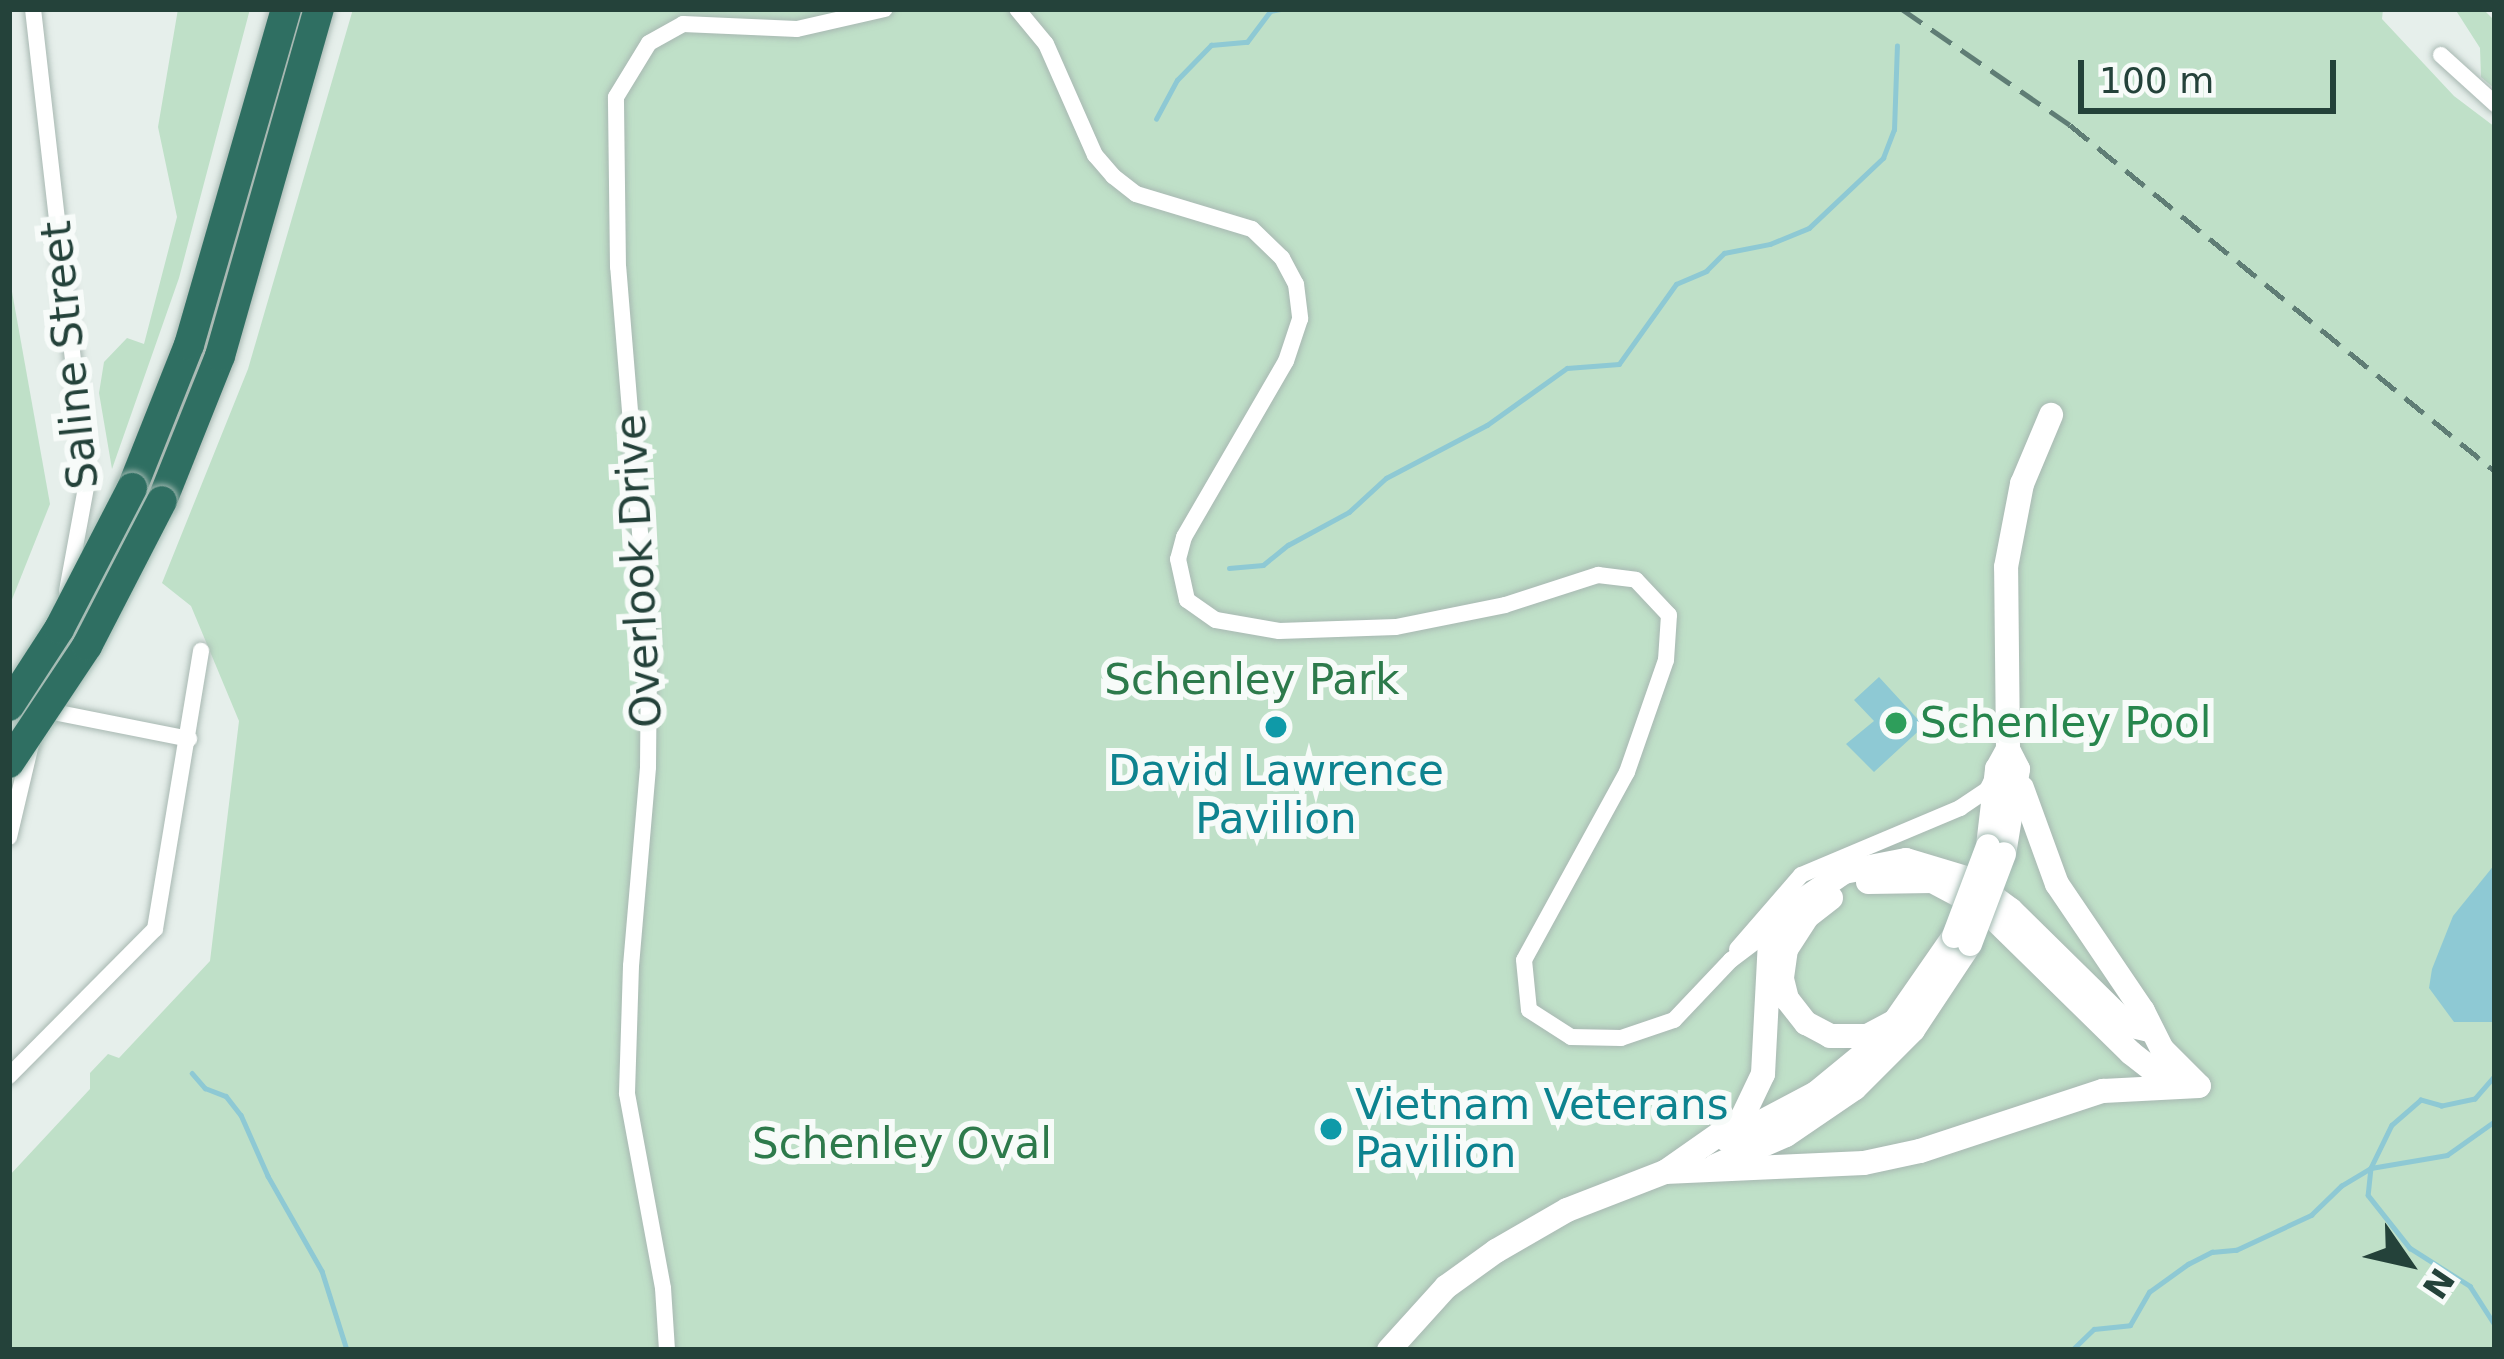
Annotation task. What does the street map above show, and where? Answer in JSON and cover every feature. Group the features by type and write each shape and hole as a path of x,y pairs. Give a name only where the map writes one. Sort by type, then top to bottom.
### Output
{"highway":[{"path":"24,708 132,488 189,345 286,9"},
{"path":"9,763 87,646 162,501 225,339 320,9"}],"main road":[{"path":"1389,1350 1446,1287 1496,1251 1567,1210 1665,1172 1786,1135 1855,1088 1913,1030 1962,940 1996,850 2008,762 2002,630 2011,528 2051,415"},
{"path":"1696,1162 1864,1163 1957,1140 2103,1090 2199,1086 2149,1030 2144,1011 2057,884 2008,762"},
{"path":"1696,1162 1755,1099 1766,1052 1767,955 1776,927 1806,895 1844,872 1883,862 1929,863 1990,892 2128,1025 2149,1030"},
{"path":"1895,1021 1877,1033 1854,1037 1817,1030 1787,999 1782,964 1794,933 1820,904 1877,879 1916,878 1952,888 1983,908 2131,1053 2172,1085"},
{"path":"1696,1162 1816,1093 1895,1021 1962,940"},
{"path":"2103,1090 2149,1030"}],"street":[{"name":"Saline Street","path":"9,837 24,708 87,498 33,9"},
{"name":"Overlook Drive","path":"667,1350 663,1288 627,1093 631,966 648,767 649,642 627,356 616,98 630,66 649,43 683,24 797,29 885,9"},
{"path":"1017,9 1046,44 1095,155 1113,176 1136,194 1252,229 1282,258 1296,284 1300,319 1286,361 1184,537 1178,559 1187,601 1216,620 1279,631 1396,627 1505,605 1598,575 1636,580 1669,615 1666,660 1627,772 1523,960 1529,1010 1571,1036 1621,1038 1674,1020 1801,875 1960,808 1987,790 2008,762"},
{"path":"2440,55 2495,104"},
{"path":"9,1076 155,929 201,651"},
{"path":"24,708 190,739"},
{"path":"1730,960 1776,927"}],"green space":[{"path":"178,9 250,9 179,278 112,469 99,393 104,362 127,338 144,344 177,217 158,127"},
{"name":"Schenley Park","path":"353,9 2383,9 2382,19 2454,96 2495,127 2495,1350 9,1350 9,1176 90,1089 90,1073 108,1054 119,1058 210,961 239,721 191,606 162,583 248,369"},
{"path":"2455,9 2483,9 2495,21 2495,89 2481,77 2480,48"},
{"path":"9,275 50,504 9,607"}],"water":[{"name":"Schenley Pool","path":"1879,677 1924,726 1874,772 1846,744 1874,721 1854,700"},
{"path":"2495,864 2495,1022 2454,1022 2429,988 2432,969 2453,916"}],"waterway":[{"path":"1156,119 1177,80 1211,45 1247,42 1270,11 1280,9"},
{"path":"1229,568 1263,565 1288,545 1349,512 1386,478 1487,425 1567,368 1619,364 1676,284 1706,271 1724,253 1770,244 1809,228 1883,158 1894,130 1897,46"},
{"path":"192,1073 205,1088 226,1096 241,1115 268,1176 322,1271 347,1350"},
{"path":"2495,1076 2475,1099 2442,1106 2421,1100 2392,1125 2371,1168 2368,1195 2410,1248 2470,1286 2495,1325"},
{"path":"2072,1350 2094,1329 2130,1325 2149,1292 2188,1264 2212,1252 2236,1250 2311,1215 2341,1186 2371,1168 2447,1155 2495,1121"}],"railway":[{"path":"1902,9 2070,125 2495,471"}],"place":[{"name":"Schenley Pool","path":"1896,723"},
{"name":"David Lawrence Pavilion","path":"1276,727"},
{"name":"Vietnam Veterans Pavilion","path":"1331,1129"}],"park label":[{"name":"Schenley Oval","path":"902,1144"}]}
